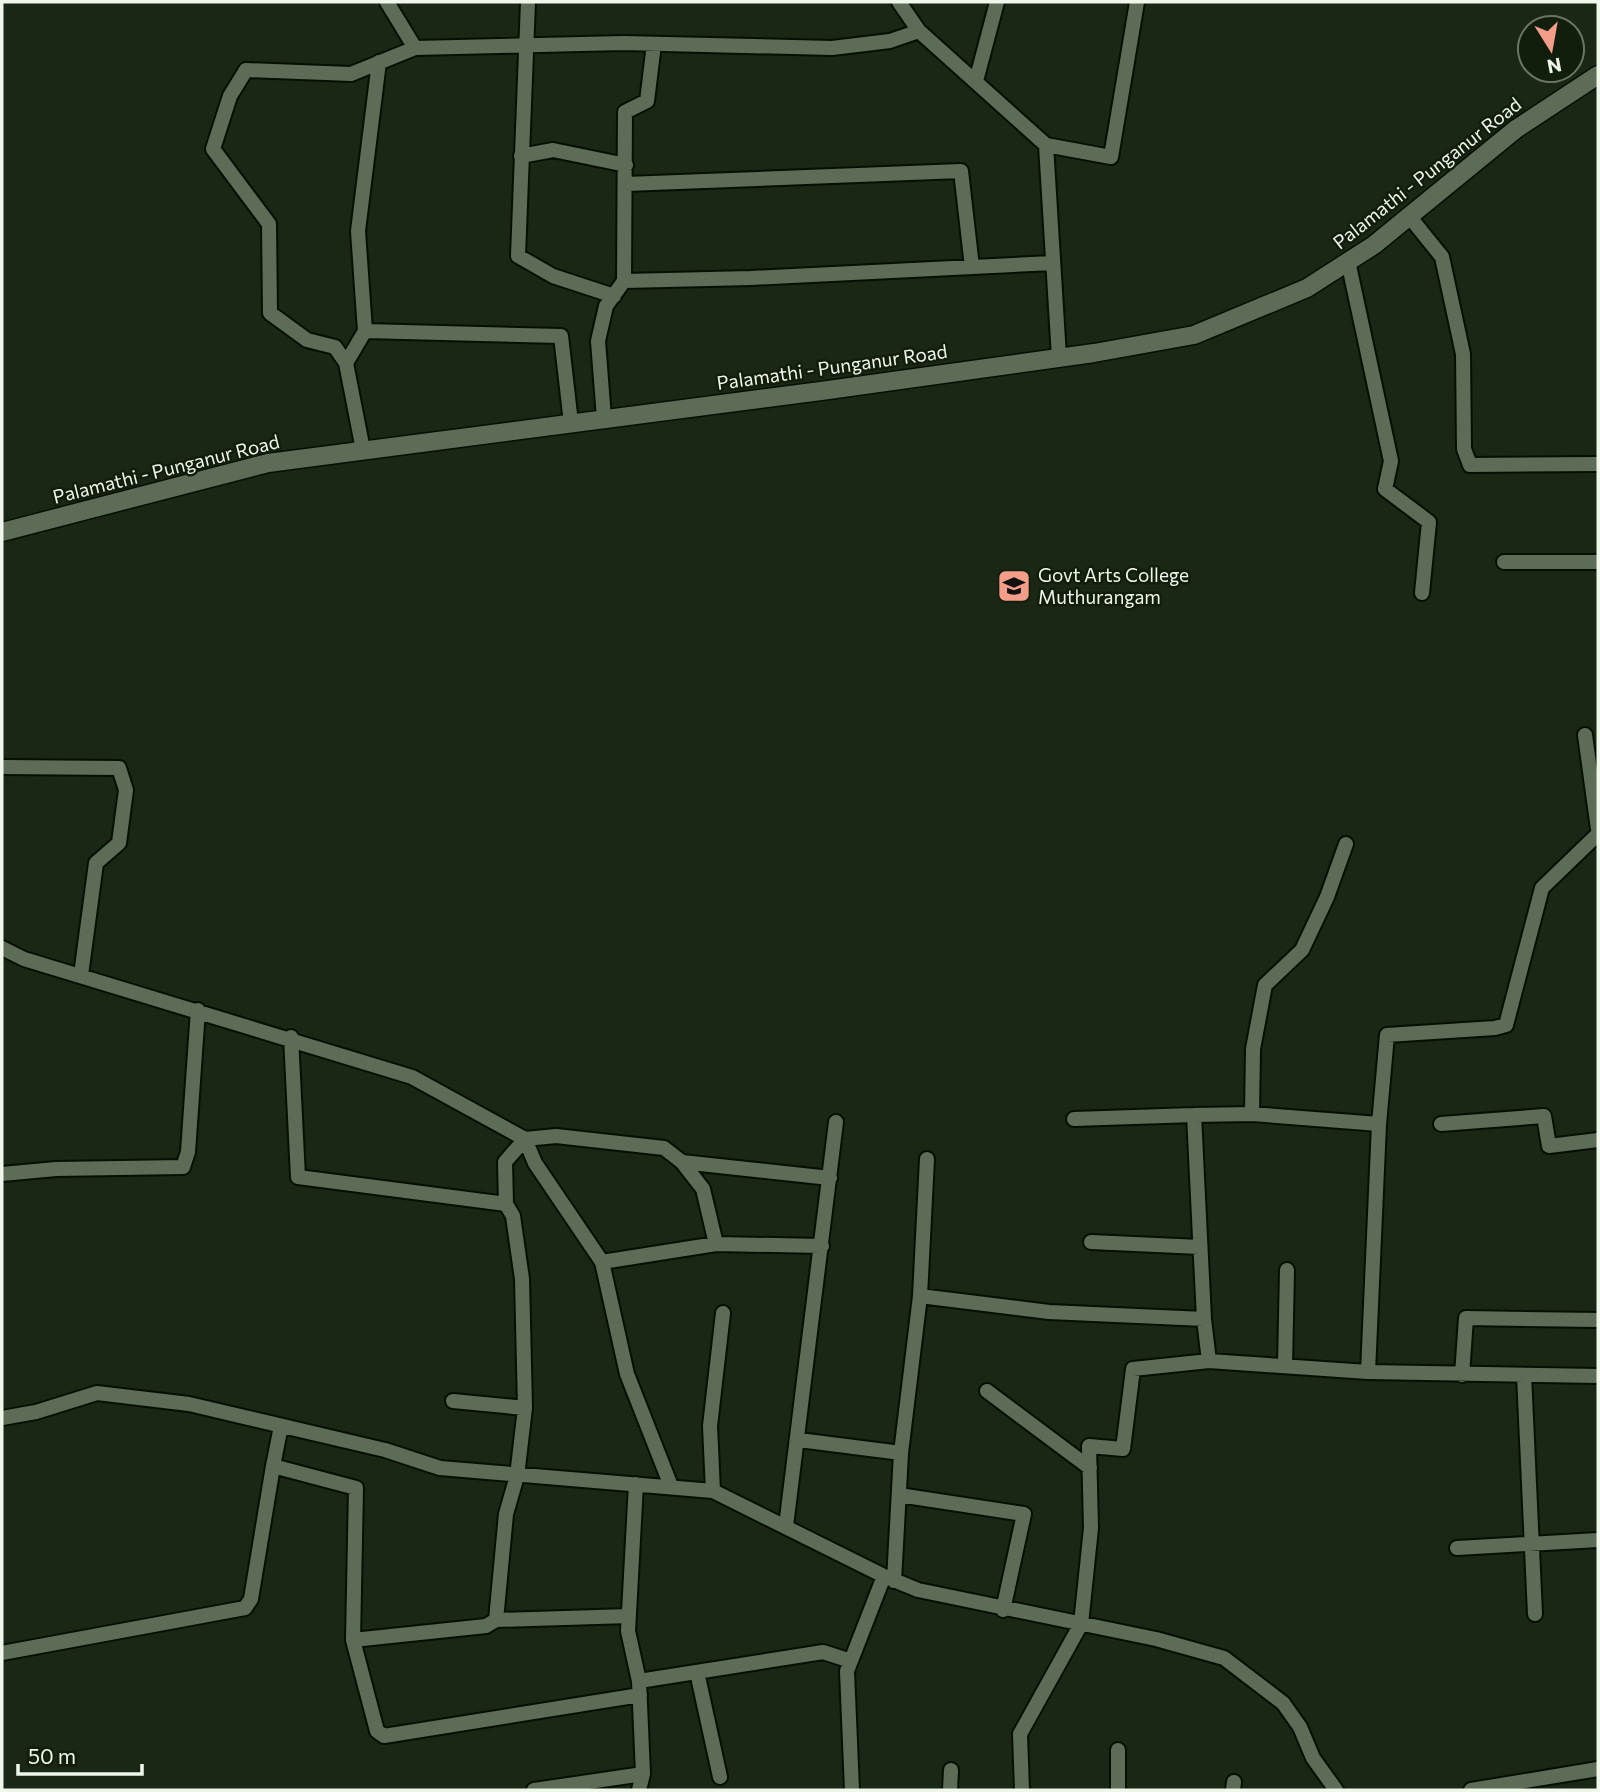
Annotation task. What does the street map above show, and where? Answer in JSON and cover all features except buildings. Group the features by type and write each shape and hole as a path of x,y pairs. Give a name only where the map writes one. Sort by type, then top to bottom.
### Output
{"street":[{"path":"387,2 415,48"},
{"path":"528,2 518,256 553,276 614,296"},
{"path":"899,2 919,31 1046,145 1111,157 1137,2"},
{"path":"976,81 996,2"},
{"path":"363,450 346,363 335,346 307,340 270,313 269,224 214,149 230,96 246,70 351,74 415,48 654,44 832,48 890,41 919,31"},
{"path":"604,418 598,341 606,306 624,281 625,113 648,101 654,44"},
{"path":"346,363 365,331 358,231 379,62"},
{"name":"Palamathi - Punganur Road","path":"2,532 268,463 1059,358 1194,335 1307,288 1409,216 1516,129 1598,75"},
{"path":"1046,145 1059,358"},
{"path":"521,156 552,150 626,165"},
{"path":"626,184 961,171 972,267"},
{"path":"1409,216 1442,257 1463,354 1464,449 1470,465 1598,464"},
{"path":"1348,261 1391,461 1385,489 1429,522 1422,593"},
{"path":"624,281 751,278 1052,263"},
{"path":"365,331 561,336 571,423"},
{"path":"1504,562 1598,562"},
{"path":"1368,1372 1379,1124 1387,1035 1506,1025 1542,888 1598,832 1585,735"},
{"path":"2,767 119,768 126,790 119,843 96,863 81,975"},
{"path":"1252,1114 1253,1049 1265,985 1302,950 1327,897 1346,844"},
{"path":"2,948 24,959 291,1037 412,1077 524,1139 556,1136 664,1148 682,1163 703,1189 716,1244"},
{"path":"2,1174 57,1168 183,1167 188,1152 198,1010"},
{"path":"291,1037 298,1177 506,1204"},
{"path":"1074,1119 1252,1114 1379,1124"},
{"path":"1194,1115 1204,1319 1209,1361"},
{"path":"1441,1124 1544,1116 1549,1146 1598,1140"},
{"path":"786,1526 799,1440 836,1122"},
{"path":"496,1620 506,1514 517,1476 525,1408 522,1279 513,1216 506,1204 505,1162 524,1139"},
{"path":"524,1139 535,1163 602,1262 627,1374 671,1486"},
{"path":"852,1790 847,1671 889,1579 920,1296 927,1159"},
{"path":"682,1163 830,1178"},
{"path":"1091,1242 1200,1247"},
{"path":"602,1262 716,1244 822,1246"},
{"path":"1285,1366 1287,1270"},
{"path":"920,1296 1049,1312 1204,1319"},
{"path":"713,1491 710,1426 723,1313"},
{"path":"1462,1375 1465,1318 1598,1320"},
{"path":"1022,1790 1020,1734 1081,1624 1091,1528 1089,1446 1123,1449 1133,1369 1209,1361 1368,1372 1598,1376"},
{"path":"1524,1376 1535,1614"},
{"path":"987,1391 1090,1468"},
{"path":"2,1418 36,1412 97,1393 189,1404 385,1450 440,1468 713,1491 889,1579 918,1590 1003,1610 1081,1624 1224,1658 1283,1703 1300,1727 1313,1758 1336,1790"},
{"path":"453,1401 525,1408"},
{"path":"2,1653 245,1608 251,1599 281,1426"},
{"path":"799,1440 901,1452"},
{"path":"273,1466 356,1488 353,1640 377,1731 384,1736 640,1688 698,1672 823,1653 851,1661"},
{"path":"636,1485 628,1631 640,1688 643,1774 639,1790"},
{"path":"899,1495 1024,1514 1003,1610"},
{"path":"1457,1548 1598,1540"},
{"path":"353,1640 486,1626 496,1620 629,1616"},
{"path":"698,1672 720,1777"},
{"path":"1118,1750 1118,1790"},
{"path":"1471,1790 1598,1769"},
{"path":"950,1790 951,1770"},
{"path":"534,1790 643,1774"}],"place":[{"name":"Govt Arts College Muthurangam","path":"1014,586"}]}
